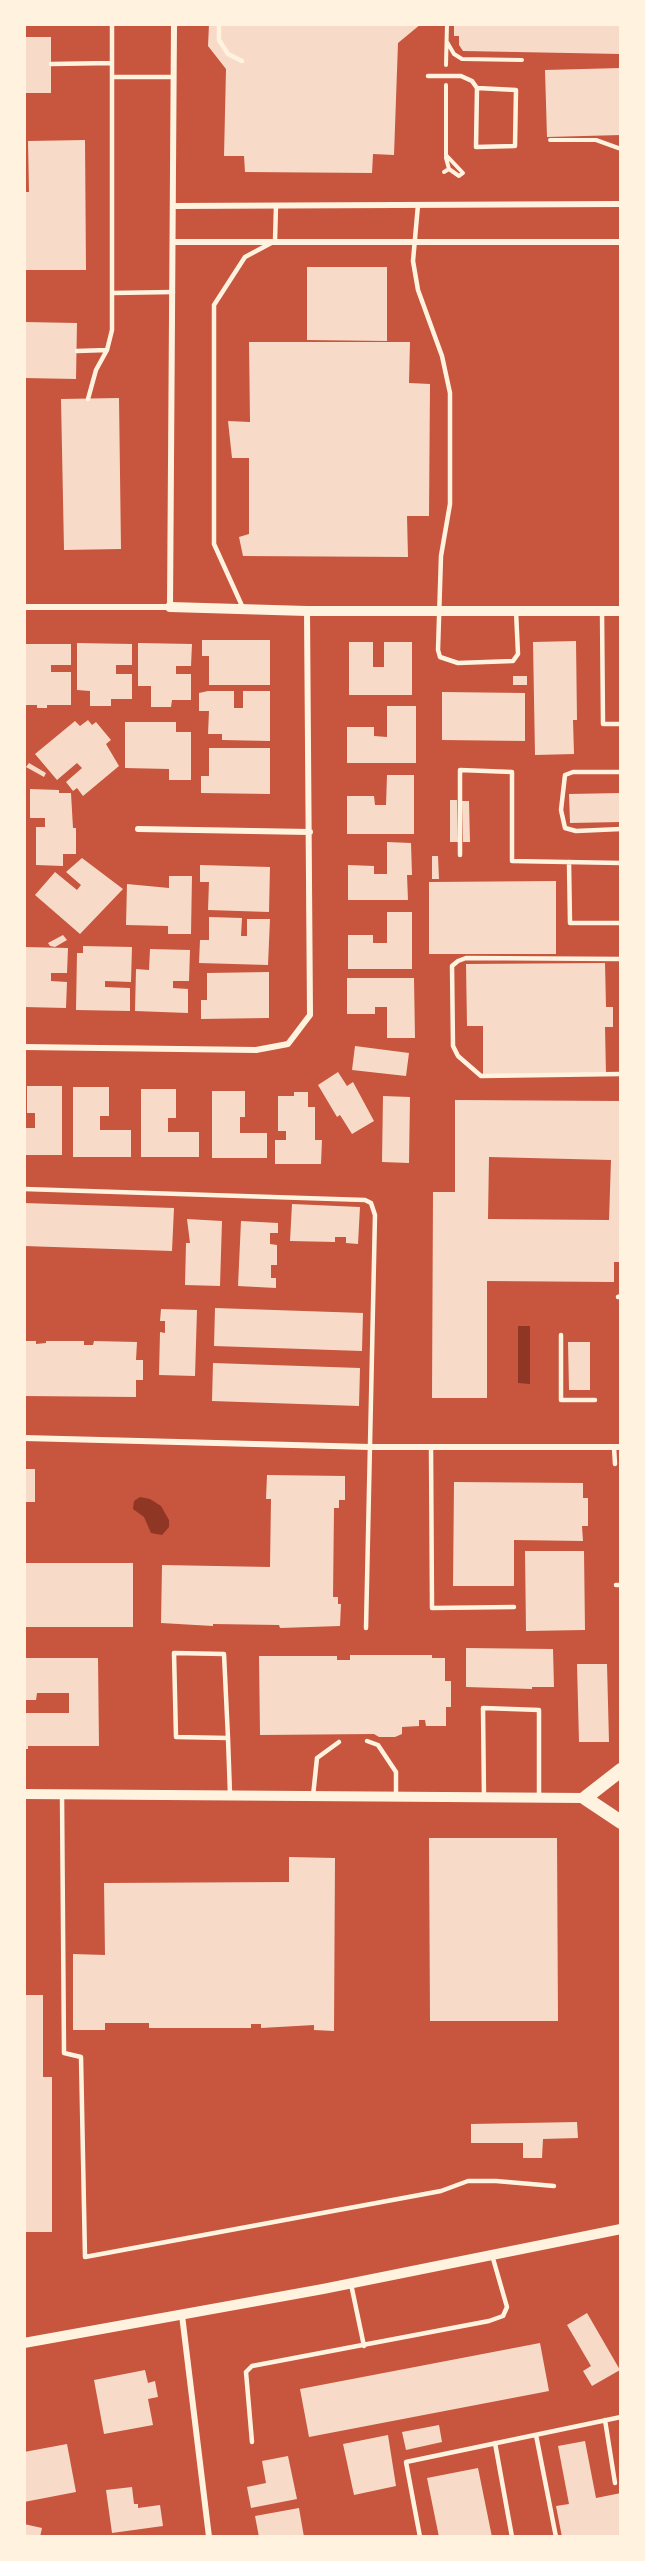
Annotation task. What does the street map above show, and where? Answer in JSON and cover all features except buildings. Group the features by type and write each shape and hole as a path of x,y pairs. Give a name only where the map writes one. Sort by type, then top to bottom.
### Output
{"main road":[{"path":"621,1770 585,1798 621,1822"}],"street":[{"path":"170,607 174,24"},
{"path":"173,206 621,204"},
{"path":"173,242 621,242"},
{"path":"24,607 170,607 307,611 621,611"},
{"path":"24,1047 256,1050 288,1044 310,1015 307,611"},
{"path":"138,829 310,832"},
{"path":"24,1438 370,1447 618,1447"},
{"path":"24,1794 585,1798"},
{"path":"24,2343 350,2283 621,2229"},
{"path":"182,2315 209,2537"}],"lane":[{"path":"88,399 96,370 107,350 112,330 112,24"},
{"path":"219,24 219,40 228,54 242,61"},
{"path":"51,64 112,63"},
{"path":"428,76 461,76 472,81 477,88 476,147 515,146 516,90 477,88"},
{"path":"112,77 174,77"},
{"path":"418,205 413,261 418,290 442,356 450,393 450,504 441,556 438,650 445,661 458,663 513,661 518,654 516,610"},
{"path":"244,609 213,544 214,305 245,257 275,241 276,206"},
{"path":"112,292 173,291"},
{"path":"77,351 107,350"},
{"path":"602,611 603,724 621,724"},
{"path":"460,855 460,770 512,772 512,861 621,863"},
{"path":"621,772 565,775 561,810 566,828 576,831 621,829"},
{"path":"569,862 570,923 621,923"},
{"path":"621,959 466,958 452,966 453,1046 458,1056 481,1076 621,1074"},
{"path":"24,1189 365,1200 371,1203 375,1215 366,1628"},
{"path":"561,1335 561,1400 595,1400"},
{"path":"431,1447 432,1608 514,1607"},
{"path":"615,1464 618,1447"},
{"path":"228,1738 176,1737 174,1653 224,1654 228,1738 230,1797"},
{"path":"484,1798 483,1708 539,1710 539,1798"},
{"path":"367,1741 378,1745 396,1772 396,1798"},
{"path":"313,1796 317,1758 339,1742"},
{"path":"62,1794 64,2053 81,2057 85,2257 441,2191 468,2181 554,2186"},
{"path":"252,2442 246,2372 252,2366 489,2321 503,2316 507,2307 492,2255"},
{"path":"350,2283 363,2346"},
{"path":"420,2537 406,2462 621,2416"},
{"path":"605,2420 615,2483"},
{"path":"536,2435 556,2537"},
{"path":"495,2444 512,2537"}],"path":[{"path":"446,155 453,166 463,173 459,176 449,169 446,155 447,24"},
{"path":"447,42 454,54 462,59 522,60"},
{"path":"550,140 596,140 621,149"},
{"path":"444,172 449,169"}],"shaded area":[{"path":"518,1326 530,1326 530,1384 518,1383"},
{"path":"140,1497 150,1499 161,1506 169,1520 169,1527 162,1535 151,1533 144,1517 133,1509 134,1501"}]}
